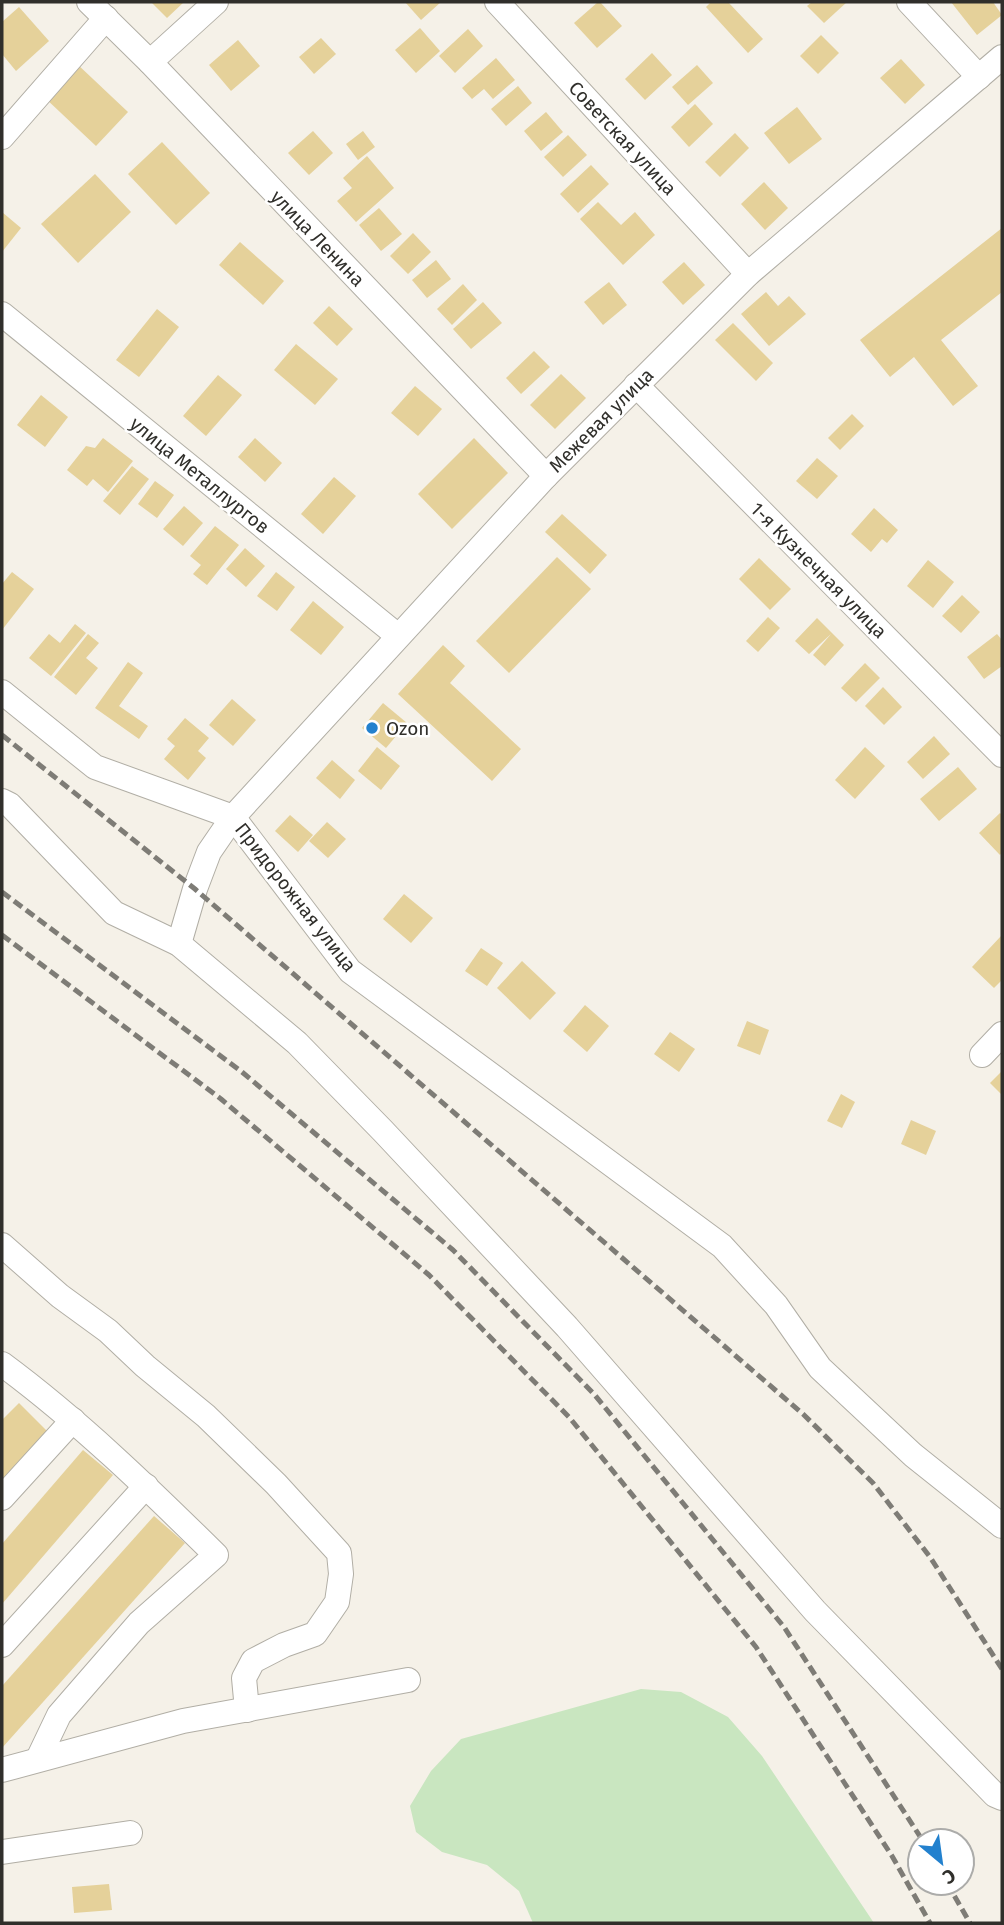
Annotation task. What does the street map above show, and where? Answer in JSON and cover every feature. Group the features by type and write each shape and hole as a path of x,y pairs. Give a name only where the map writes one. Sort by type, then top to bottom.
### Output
{"street":[{"path":"150,62 216,2"},
{"name":"Советская улица","path":"497,2 748,274"},
{"path":"909,2 979,78"},
{"path":"2,137 97,10"},
{"name":"улица Ленина","path":"97,10 546,476"},
{"name":"Межевая улица","path":"179,944 209,852 233,817 546,476 748,274 1002,57"},
{"name":"улица Металлургов","path":"2,314 398,636"},
{"name":"1-я Кузнечная улица","path":"636,385 1002,755"},
{"name":"Придорожная улица","path":"2,692 95,767 233,817 350,971 722,1246 776,1305 820,1368 913,1455 1002,1526"},
{"path":"2,801 10,805 114,913 179,944 297,1043 567,1327 815,1611 995,1794 1002,1798"},
{"path":"982,1055 1002,1034"},
{"path":"2,1245 60,1296 108,1331 145,1366 206,1416 276,1484 340,1553 341,1574 337,1602 315,1634 284,1645 253,1661 244,1678 247,1710"},
{"path":"5,1371 73,1420 146,1486 216,1555 139,1623 59,1715 38,1759"},
{"path":"2,1498 73,1420"},
{"path":"2,1645 146,1486"},
{"path":"2,1770 183,1721 408,1679"},
{"path":"2,1852 130,1833"}],"green space":[{"path":"641,1689 681,1692 728,1717 762,1756 874,1923 533,1923 519,1891 487,1865 442,1852 416,1832 410,1806 431,1771 461,1739"}],"building":[{"path":"151,2 184,2 167,18"},
{"path":"405,2 441,2 421,20"},
{"path":"598,2 622,26 597,48 574,23"},
{"path":"711,2 728,2 763,39 748,53 706,7"},
{"path":"812,2 847,2 824,23 807,6"},
{"path":"951,2 993,2 1002,15 977,35"},
{"path":"19,7 49,41 16,71 2,54 2,22"},
{"path":"420,28 440,51 416,73 395,50"},
{"path":"468,29 483,46 455,73 439,56"},
{"path":"821,35 839,53 818,74 800,56"},
{"path":"321,38 336,54 314,74 299,57"},
{"path":"238,40 260,66 231,91 209,65"},
{"path":"652,53 672,75 645,100 625,79"},
{"path":"496,58 515,80 493,99 484,89 472,99 462,88"},
{"path":"901,59 925,85 905,104 880,78"},
{"path":"76,63 128,112 96,146 44,97"},
{"path":"697,65 713,83 688,105 672,87"},
{"path":"518,86 532,103 506,126 491,109"},
{"path":"695,104 713,124 689,147 671,127"},
{"path":"797,107 822,139 789,164 764,133"},
{"path":"546,112 563,132 541,151 524,131"},
{"path":"313,131 333,153 309,175 288,153"},
{"path":"363,131 375,147 358,160 346,144"},
{"path":"735,133 749,148 720,177 705,162"},
{"path":"568,135 587,155 563,177 544,157"},
{"path":"162,142 210,193 176,225 128,174"},
{"path":"367,156 394,188 356,222 337,201 352,188 343,178"},
{"path":"591,165 609,184 578,213 560,194"},
{"path":"95,174 131,212 78,263 41,224"},
{"path":"764,182 788,208 765,230 741,204"},
{"path":"598,202 621,225 635,212 655,235 623,265 580,219"},
{"path":"379,208 402,234 381,251 359,225"},
{"path":"2,212 21,228 2,252"},
{"path":"1002,228 1002,292 941,340 978,386 953,406 914,357 890,377 860,340"},
{"path":"413,233 431,252 408,274 390,256"},
{"path":"240,242 284,281 263,305 219,265"},
{"path":"436,260 451,279 427,298 412,280"},
{"path":"684,262 705,285 683,305 662,282"},
{"path":"609,282 627,305 603,325 584,302"},
{"path":"463,284 477,300 452,325 437,309"},
{"path":"766,292 778,306 789,296 806,314 769,346 741,314"},
{"path":"483,302 502,323 471,349 453,329"},
{"path":"329,306 353,329 337,346 313,323"},
{"path":"157,309 179,327 139,377 116,360"},
{"path":"733,323 773,363 756,381 715,340"},
{"path":"296,344 338,379 315,405 274,370"},
{"path":"534,351 550,367 521,394 506,378"},
{"path":"561,374 586,398 555,429 530,405"},
{"path":"218,375 242,395 206,436 183,416"},
{"path":"415,386 442,409 418,436 391,413"},
{"path":"41,395 68,417 45,447 17,425"},
{"path":"852,414 864,426 840,450 828,438"},
{"path":"103,438 133,461 108,492 93,479 87,486 67,470 86,446 95,448"},
{"path":"255,438 282,463 265,482 238,457"},
{"path":"474,438 508,473 452,529 418,494"},
{"path":"817,458 838,476 817,499 796,481"},
{"path":"132,466 149,479 120,515 103,501"},
{"path":"334,477 356,496 323,534 301,514"},
{"path":"155,481 174,495 157,518 138,504"},
{"path":"184,506 203,523 183,546 163,529"},
{"path":"874,508 898,530 887,543 882,539 871,552 851,534"},
{"path":"562,514 607,555 590,574 545,532"},
{"path":"215,526 239,545 207,585 193,574 201,565 190,556"},
{"path":"245,548 265,566 246,587 226,569"},
{"path":"557,557 591,589 509,673 476,641"},
{"path":"759,558 791,589 770,610 739,579"},
{"path":"928,560 954,582 933,608 907,586"},
{"path":"12,572 34,589 2,630 2,584"},
{"path":"276,572 295,587 277,611 257,596"},
{"path":"962,595 980,612 961,633 942,616"},
{"path":"313,601 344,627 321,655 290,630"},
{"path":"768,617 780,628 758,652 746,641"},
{"path":"817,618 844,645 825,666 813,655 831,634 809,654 795,641"},
{"path":"75,624 86,633 51,676 29,658 49,634 60,643"},
{"path":"88,634 99,643 86,658 98,668 76,695 54,677"},
{"path":"997,634 1002,640 1002,666 984,679 967,657"},
{"path":"443,645 465,666 450,683 521,749 492,781 398,694"},
{"path":"128,662 143,673 119,706 148,726 139,739 95,708"},
{"path":"865,663 880,678 856,702 841,688"},
{"path":"883,687 902,707 884,725 865,706"},
{"path":"232,699 256,720 233,746 209,725"},
{"path":"383,703 407,723 386,748 362,728"},
{"path":"185,718 209,738 198,751 206,758 188,780 164,759 175,746 167,739"},
{"path":"934,736 950,754 923,779 907,762"},
{"path":"377,747 400,766 381,790 358,771"},
{"path":"865,747 885,766 855,799 835,780"},
{"path":"332,760 355,780 340,799 316,778"},
{"path":"958,767 977,789 939,821 920,799"},
{"path":"1000,813 1002,852 1000,855 979,833"},
{"path":"290,815 313,835 298,852 275,831"},
{"path":"327,822 346,839 328,858 309,841"},
{"path":"404,894 433,918 411,943 383,919"},
{"path":"1002,935 1002,980 994,988 972,967"},
{"path":"481,948 503,963 487,986 465,971"},
{"path":"522,961 556,993 530,1020 497,988"},
{"path":"585,1005 609,1026 587,1052 563,1031"},
{"path":"747,1021 769,1030 760,1055 737,1046"},
{"path":"670,1032 695,1049 679,1072 654,1054"},
{"path":"1002,1071 1002,1095 990,1083"},
{"path":"841,1094 855,1102 842,1128 827,1121"},
{"path":"911,1120 936,1131 926,1155 901,1144"},
{"path":"19,1403 49,1433 2,1480 2,1420"},
{"path":"83,1450 113,1475 2,1604 2,1544"},
{"path":"154,1516 185,1543 2,1748 2,1686"},
{"path":"109,1884 112,1910 74,1913 72,1887"}],"railway":[{"path":"2,735 195,889 803,1414 873,1483 930,1557 1002,1669"},
{"path":"2,892 242,1072 453,1250 594,1394 784,1627 914,1827"},
{"path":"2,935 221,1099 429,1275 569,1417 756,1647 892,1856 930,1923"},
{"path":"955,1897 970,1923"}],"place":[{"name":"Ozon","path":"372,728"}]}
